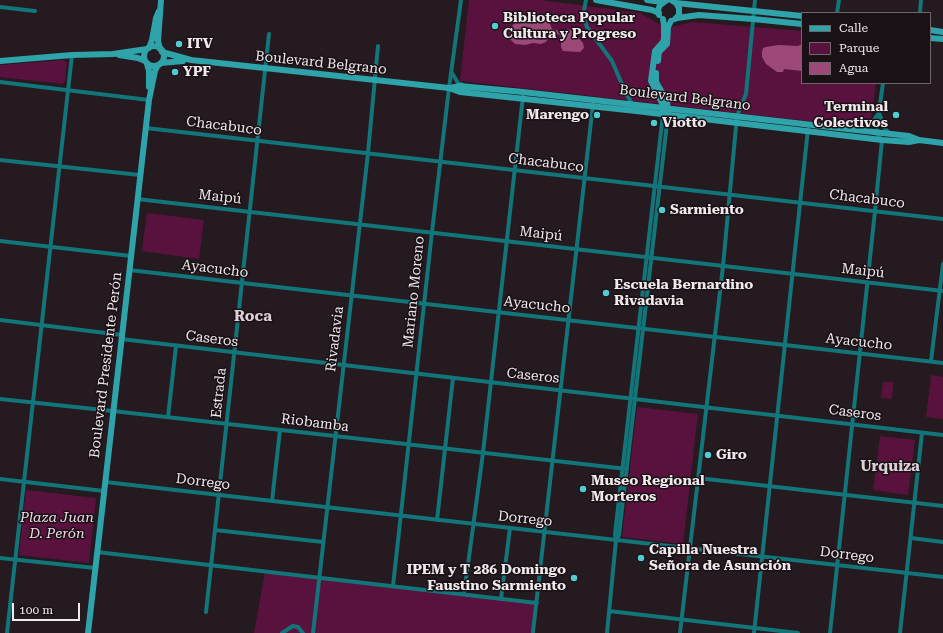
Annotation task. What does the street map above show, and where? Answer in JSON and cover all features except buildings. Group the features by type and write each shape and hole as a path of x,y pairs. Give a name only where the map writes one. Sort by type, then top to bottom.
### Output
{"street":[{"path":"159,11 161,0"},
{"name":"Mariano Moreno","path":"393,586 440,162 461,0"},
{"path":"586,0 583,16 587,27 612,61 636,111"},
{"path":"596,0 652,10 659,13 663,19 664,39 655,51 656,82 667,101 625,469 615,534 616,540 607,633"},
{"path":"647,0 669,1 754,12 801,16"},
{"path":"680,633 723,266 737,120 746,94 755,0"},
{"path":"837,12 839,0"},
{"path":"920,12 921,0"},
{"path":"659,13 659,7 669,1"},
{"path":"655,65 660,52 667,44 668,27 678,15 680,8 669,1"},
{"path":"0,7 35,12"},
{"name":"Boulevard Presidente Perón","path":"149,100 149,71 144,55 152,40 156,18 159,11"},
{"name":"Boulevard Presidente Perón","path":"88,633 149,100 155,71 163,58 158,42 159,11"},
{"path":"663,19 674,19 699,15 801,24"},
{"path":"931,30 943,32"},
{"name":"Estrada","path":"206,612 269,34"},
{"path":"931,38 943,39"},
{"path":"0,61 72,55 113,54 155,46 161,50"},
{"name":"Rivadavia","path":"312,633 368,153 378,46"},
{"name":"Boulevard Belgrano","path":"161,50 191,60 449,88 460,92 523,95"},
{"path":"113,54 138,58 153,66 160,64"},
{"path":"7,633 72,55"},
{"name":"Boulevard Belgrano","path":"160,64 191,60"},
{"path":"451,73 458,83 466,87"},
{"path":"0,82 149,100"},
{"path":"830,633 882,140 876,133 882,84"},
{"name":"Boulevard Belgrano","path":"449,88 460,86 593,103 636,111 665,111"},
{"path":"464,594 483,453 523,95"},
{"path":"533,632 593,103"},
{"name":"Boulevard Belgrano","path":"593,103 632,104 665,111 808,128 882,140 909,142 918,140"},
{"path":"858,131 871,124 879,113"},
{"path":"879,113 885,129 890,134"},
{"name":"Chacabuco","path":"146,128 943,219"},
{"path":"754,633 808,128"},
{"name":"Boulevard Belgrano","path":"808,128 909,136 918,140 943,143"},
{"path":"0,160 140,175"},
{"name":"Maipú","path":"137,199 941,291"},
{"path":"0,241 131,256"},
{"path":"931,361 941,291 943,264"},
{"name":"Ayacucho","path":"129,270 943,363"},
{"name":"Caseros","path":"0,320 41,324 176,346 943,435"},
{"path":"168,417 176,346"},
{"path":"437,520 453,378"},
{"name":"Riobamba","path":"0,399 625,469"},
{"path":"272,501 280,430"},
{"path":"900,633 922,433"},
{"path":"698,478 943,506"},
{"path":"0,479 104,491"},
{"name":"Dorrego","path":"105,482 943,577"},
{"path":"501,599 510,528"},
{"path":"216,530 323,542"},
{"path":"911,538 943,542"},
{"path":"97,552 537,603"},
{"path":"0,558 95,568"},
{"path":"609,611 798,633"},
{"path":"282,633 293,626 298,627 303,633"}],"green space":[{"path":"469,0 540,0 640,13 666,28 693,22 801,31 801,84 876,84 871,118 859,127 460,81"},
{"path":"64,60 67,62 65,82 62,84 0,77 0,65"},
{"path":"147,213 204,220 199,259 142,251"},
{"path":"931,375 943,377 943,419 926,417"},
{"path":"883,382 893,382 892,399 881,398"},
{"path":"637,407 698,414 683,544 622,537"},
{"path":"880,436 915,440 908,495 873,490"},
{"name":"Plaza Juan D. Perón","path":"26,490 96,498 89,563 19,555"},
{"path":"265,572 537,603 533,633 254,633"}],"water":[{"path":"516,14 527,17 547,16 552,29 563,32 567,29 571,30 583,43 584,48 580,52 563,51 561,47 560,35 555,33 549,37 546,42 541,44 515,44 509,38 511,27 515,23 513,17"},
{"path":"801,44 801,71 784,69 783,72 777,72 766,64 762,57 763,48 766,47 778,45 798,46"}],"place":[{"name":"Biblioteca Popular Cultura y Progreso","path":"495,26"},
{"name":"ITV","path":"179,44"},
{"name":"YPF","path":"175,72"},
{"name":"Marengo","path":"597,115"},
{"name":"Terminal Colectivos","path":"896,115"},
{"name":"Viotto","path":"654,123"},
{"name":"Sarmiento","path":"662,210"},
{"name":"Escuela Bernardino Rivadavia","path":"606,293"},
{"name":"Giro","path":"708,455"},
{"name":"Museo Regional Morteros","path":"583,489"},
{"name":"Capilla Nuestra Señora de Asunción","path":"641,558"},
{"name":"IPEM y T 286 Domingo Faustino Sarmiento","path":"574,578"}],"district":[{"name":"Roca","path":"253,317"},
{"name":"Urquiza","path":"890,467"}]}
